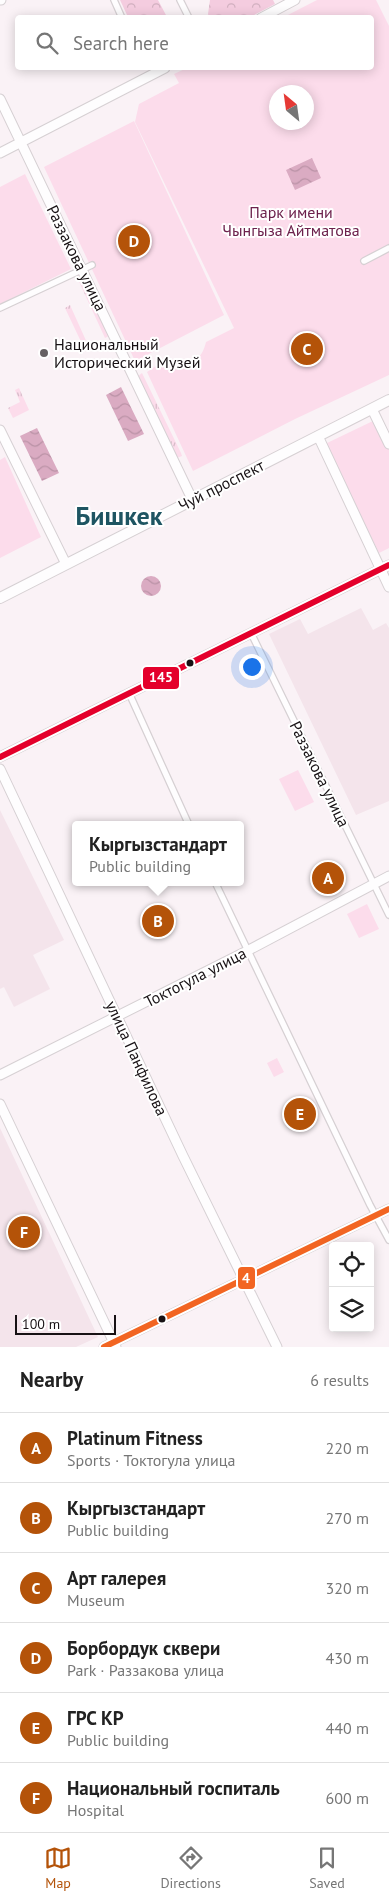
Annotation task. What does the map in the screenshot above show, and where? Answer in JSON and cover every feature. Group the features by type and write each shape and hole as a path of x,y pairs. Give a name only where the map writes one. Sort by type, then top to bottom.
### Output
{"main road":[{"name":"Чуй проспект","path":"0,598 389,400"}],"street":[{"path":"114,0 121,15"},
{"path":"180,0 188,15"},
{"path":"267,15 296,0"},
{"path":"0,153 147,72"},
{"name":"Раззакова улица","path":"0,99 192,499"},
{"path":"364,262 389,248"},
{"path":"0,308 92,265"},
{"path":"372,409 389,444"},
{"path":"0,430 66,564"},
{"path":"318,436 385,567 389,587"},
{"path":"0,757 385,567"},
{"name":"Раззакова улица","path":"251,633 389,915"},
{"path":"129,694 187,821"},
{"name":"улица Панфилова","path":"0,768 277,1347"},
{"name":"Токтогула улица","path":"0,1075 118,1017 389,876"},
{"path":"217,886 389,1240"},
{"path":"0,1104 115,1345"},
{"path":"104,1347 115,1345 389,1209"}],"shaded area":[{"path":"361,608 373,630 386,623 389,628 389,801 356,815 269,634 300,619 308,634"},
{"path":"0,810 64,940 33,955 50,989 14,1007 4,987 0,989"},
{"path":"0,1128 98,1337 76,1347 0,1347"}],"green space":[{"path":"120,0 158,0 166,15 127,15"},
{"path":"210,0 273,0 275,4 254,15 208,14"},
{"name":"Парк имени Чынгыза Айтматова","path":"317,0 376,0 389,26 389,375 295,419 193,471 147,372 168,360 195,360 203,351 206,342 234,328 135,122 139,104 179,83 174,74 183,70 374,70 374,15 288,15"},
{"path":"134,121 224,315 135,361 44,167"},
{"path":"25,174 71,269 0,304 0,187"},
{"path":"80,273 109,336 105,338 76,275"},
{"path":"70,305 88,345 84,348 65,308"},
{"path":"142,373 182,456 177,458 137,377"},
{"path":"19,388 29,410 13,418 8,408 20,402 15,390"},
{"path":"375,420 389,449 389,548 379,553 325,444"},
{"path":"5,457 41,537 0,558 0,460"},
{"path":"298,770 314,802 295,811 279,779"},
{"path":"367,904 379,929 359,938 347,914"},
{"path":"277,1058 284,1072 274,1077 267,1063"}],"water":[{"path":"312,158 321,178 295,190 286,170"},
{"path":"121,387 144,434 128,441 106,395"},
{"path":"37,428 59,473 42,481 20,436"},
{"path":"151,576 158,579 161,586 158,593 151,596 144,593 141,586 144,579"}],"transit line":[{"name":"145","path":"0,757 389,565"},
{"name":"4","path":"104,1347 389,1209"}],"place":[{"name":"Борбордук сквери","path":"134,241"},
{"name":"Арт галерея","path":"307,349"},
{"name":"Национальный Исторический Музей","path":"44,353"},
{"name":"Platinum Fitness","path":"328,878"},
{"name":"Кыргызстандарт","path":"158,921"},
{"name":"ГРС КР","path":"300,1114"},
{"name":"Национальный госпиталь","path":"24,1232"}],"district":[{"name":"Бишкек","path":"119,515"}]}
